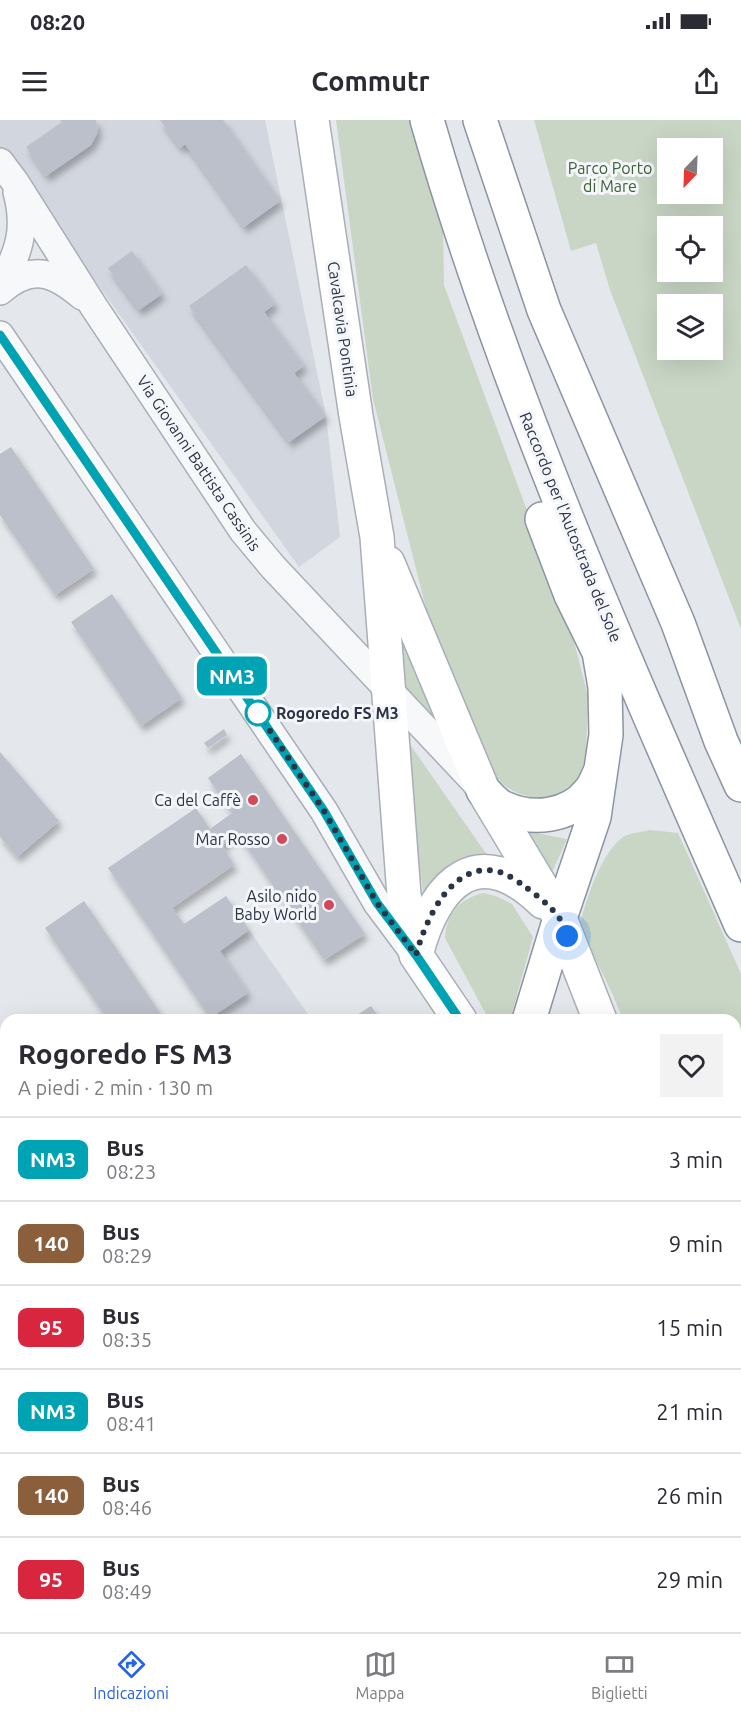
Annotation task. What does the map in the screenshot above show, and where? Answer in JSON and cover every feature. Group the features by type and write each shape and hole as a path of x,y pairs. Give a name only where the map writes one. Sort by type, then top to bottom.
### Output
{"main road":[{"name":"Cavalcavia Pontinia","path":"312,120 356,416 377,537 388,690"},
{"name":"Raccordo per l'Autostrada del Sole","path":"428,120 458,222 509,369 568,526 741,925"},
{"path":"480,120 544,310 678,623 741,785"},
{"path":"458,222 464,244 461,289 466,311 504,420 571,596 599,652 606,712 606,735 594,817 560,918 532,1014"},
{"name":"Cavalcavia Pontinia","path":"377,537 483,790"},
{"path":"388,690 403,891 416,955 456,1014"},
{"path":"483,790 502,808 522,814 542,816 558,813 575,805 590,792 602,768"},
{"name":"Via Giovanni Battista Cassinis","path":"483,790 560,918 598,1014"},
{"name":"Via Giovanni Battista Cassinis","path":"416,955 422,932 440,900 460,879 473,873 489,871 502,873 533,892 560,918"}],"street":[{"name":"Via Giovanni Battista Cassinis","path":"0,290 21,241 22,217 7,172"},
{"name":"Via Giovanni Battista Cassinis","path":"7,172 243,531 273,567 483,790"},
{"name":"Via Giovanni Battista Cassinis","path":"0,290 21,276 45,273 60,280 94,307"},
{"path":"0,335 324,811 377,903 416,955"}],"shaded area":[{"path":"0,120 265,120 326,416 340,537 299,567 0,147"},
{"path":"238,914 308,1014 208,1014 171,960"}],"green space":[{"path":"336,120 415,120 443,225 444,285 571,630 588,696 586,750 582,773 575,782 558,794 542,800 517,793 505,786 494,775 432,632 373,399"},
{"name":"Parco Porto di Mare","path":"534,120 741,120 741,629 610,290 596,243 571,251"},
{"path":"394,607 444,734 400,681"},
{"path":"402,733 492,862 424,900"},
{"path":"522,830 567,839 549,879"},
{"path":"650,830 678,833 741,974 741,1014 620,1014 603,974 578,930 600,867 615,845 623,837"},
{"path":"484,893 512,904 533,937 512,1014 486,1014 445,938 448,921 456,908 476,895"}],"building":[{"path":"60,120 96,120 98,132 91,145 46,176 26,147 62,122"},
{"path":"160,120 223,120 280,201 244,227 185,144 180,148"},
{"path":"132,251 162,294 139,310 108,268"},
{"path":"246,265 275,304 264,312 304,366 294,373 326,416 289,442 189,306"},
{"path":"11,447 94,569 55,595 0,515 0,454"},
{"path":"112,594 182,698 141,726 71,622"},
{"path":"224,729 227,735 208,748 204,743"},
{"path":"0,752 59,821 17,857 0,837"},
{"path":"241,754 365,934 324,960 238,834 222,845 234,865 172,908 184,924 226,896 249,930 220,951 248,993 216,1014 207,1014 108,868 196,808 210,829 232,813 208,778"},
{"path":"84,901 161,1014 104,1014 45,928"},
{"path":"371,1006 377,1014 358,1014"}],"bus line":[{"name":"NM3","path":"0,335 324,811 377,903 456,1014"}],"place":[{"name":"Rogoredo FS M3","path":"258,713"},
{"name":"Ca del Caffè","path":"253,800"},
{"name":"Mar Rosso","path":"282,839"},
{"name":"Asilo nido Baby World","path":"329,905"}],"route":[{"path":"258,713 324,811 377,903 416,955 422,932 440,900 460,879 473,873 489,871 502,873 533,892 560,918 567,936"}]}
